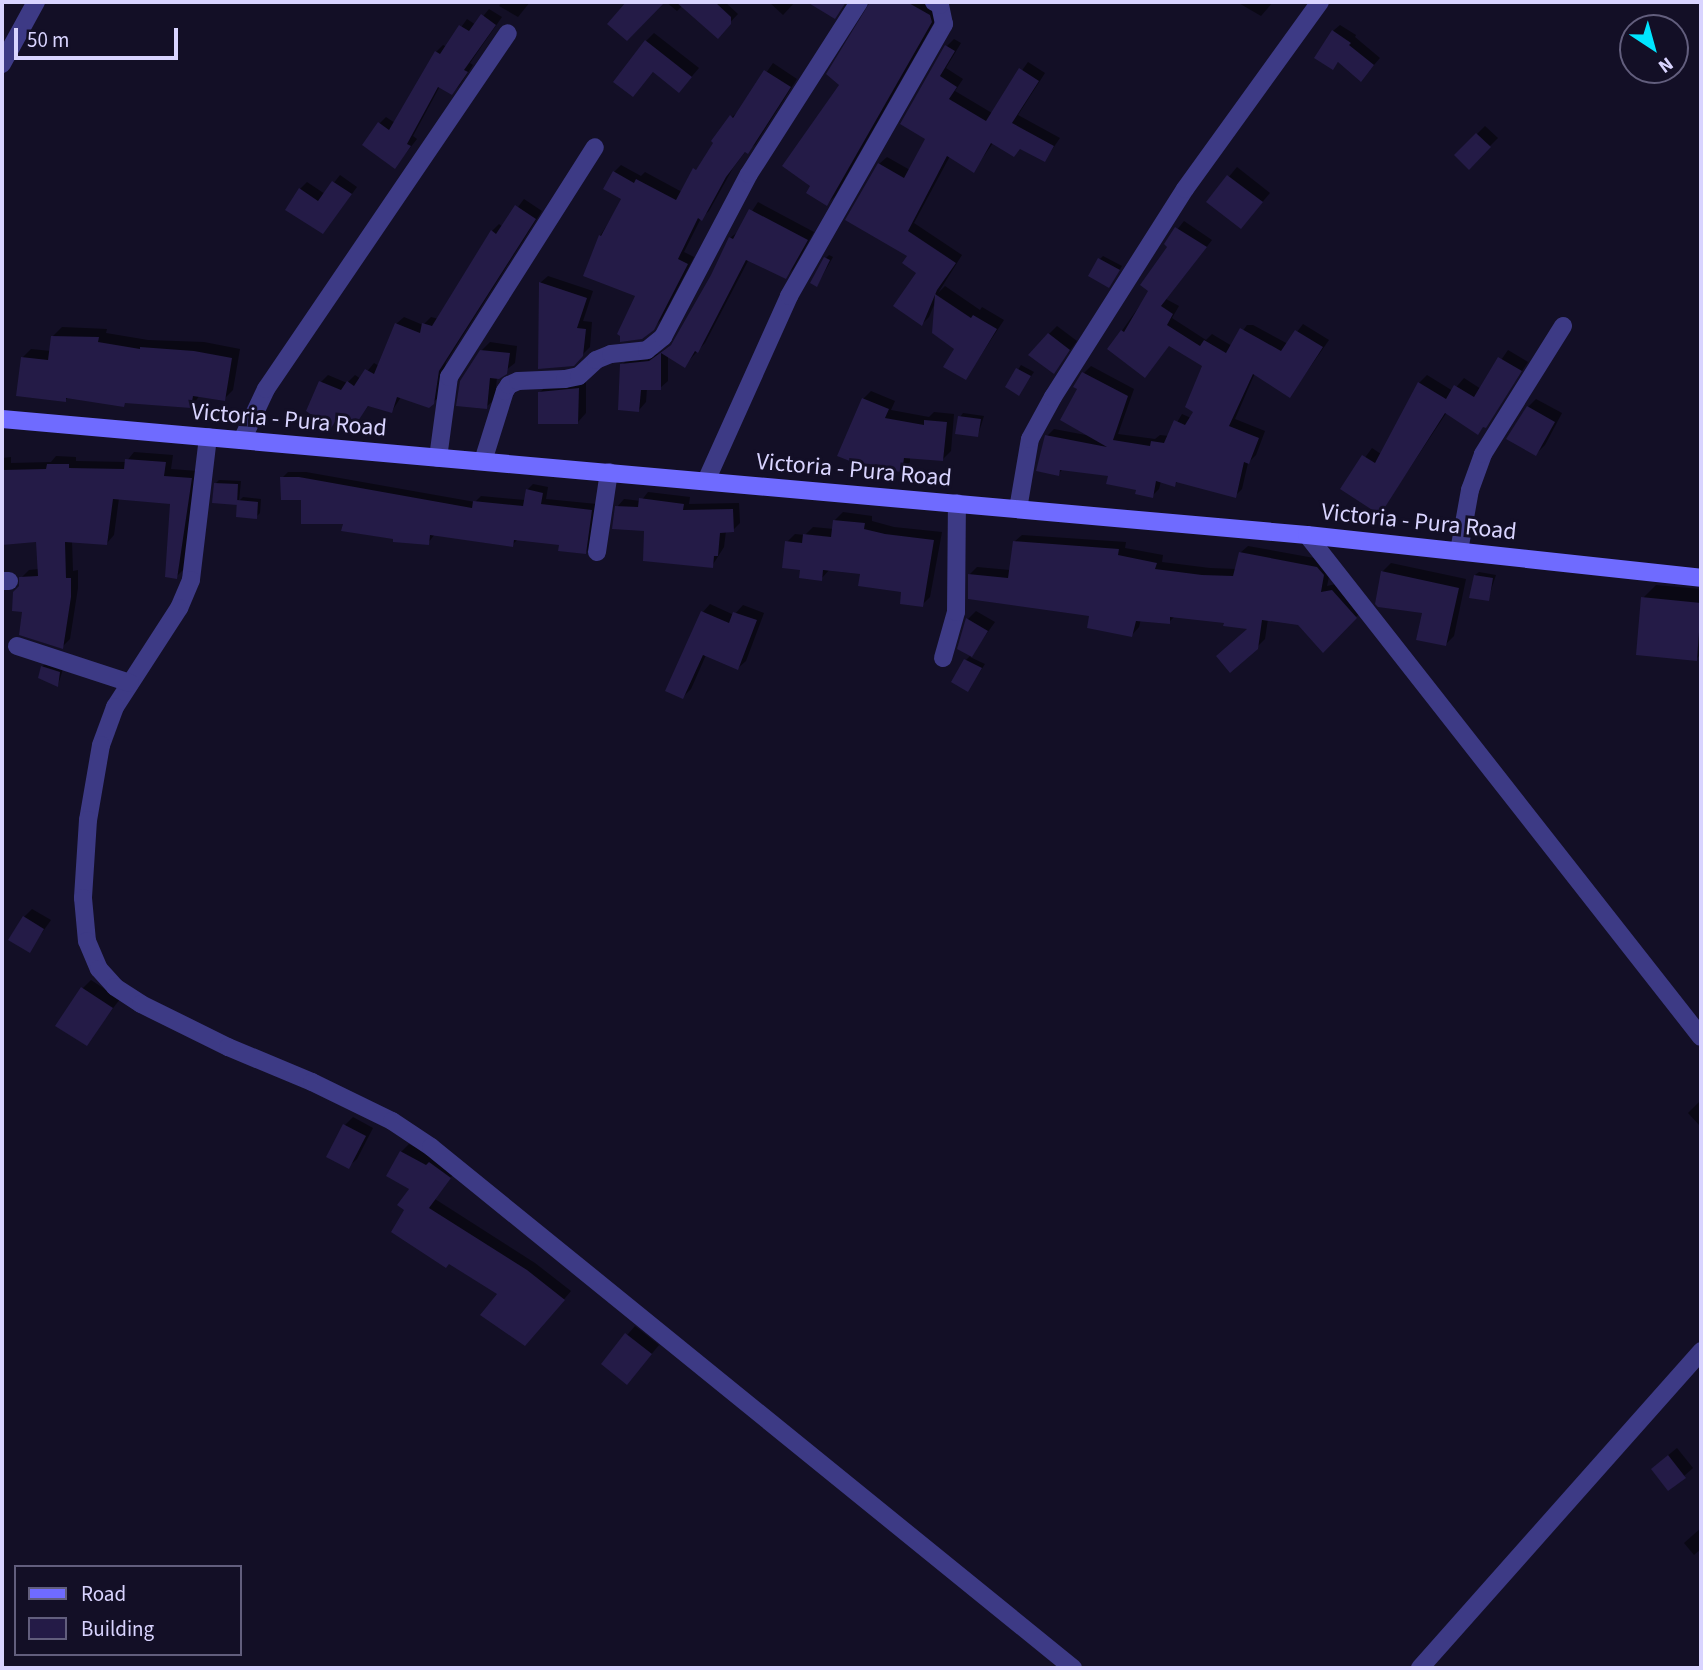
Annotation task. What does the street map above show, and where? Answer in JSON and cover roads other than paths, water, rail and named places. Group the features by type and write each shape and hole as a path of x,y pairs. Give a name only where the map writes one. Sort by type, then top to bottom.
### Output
{"main road":[{"name":"Victoria - Pura Road","path":"2,419 1307,535 1701,578"}],"street":[{"path":"2,64 36,2"},
{"path":"483,461 509,385 519,381 579,376 596,360 611,354 648,350 663,337 749,174 859,2"},
{"path":"706,481 789,296 944,24 940,5 934,2"},
{"path":"1018,509 1030,439 1053,397 1185,189 1320,2"},
{"path":"242,440 266,389 508,33"},
{"path":"439,457 449,377 595,147"},
{"path":"1459,551 1470,490 1483,454 1563,326"},
{"path":"208,437 191,580 179,608 115,707 101,745 88,820 83,898 87,941 99,969 116,987 228,1047 312,1082 392,1121 431,1147 1073,1668"},
{"path":"597,552 609,472"},
{"path":"943,657 956,612 957,503"},
{"path":"1307,535 1701,1037"},
{"path":"17,646 130,683"},
{"path":"1420,1668 1701,1350"}]}
